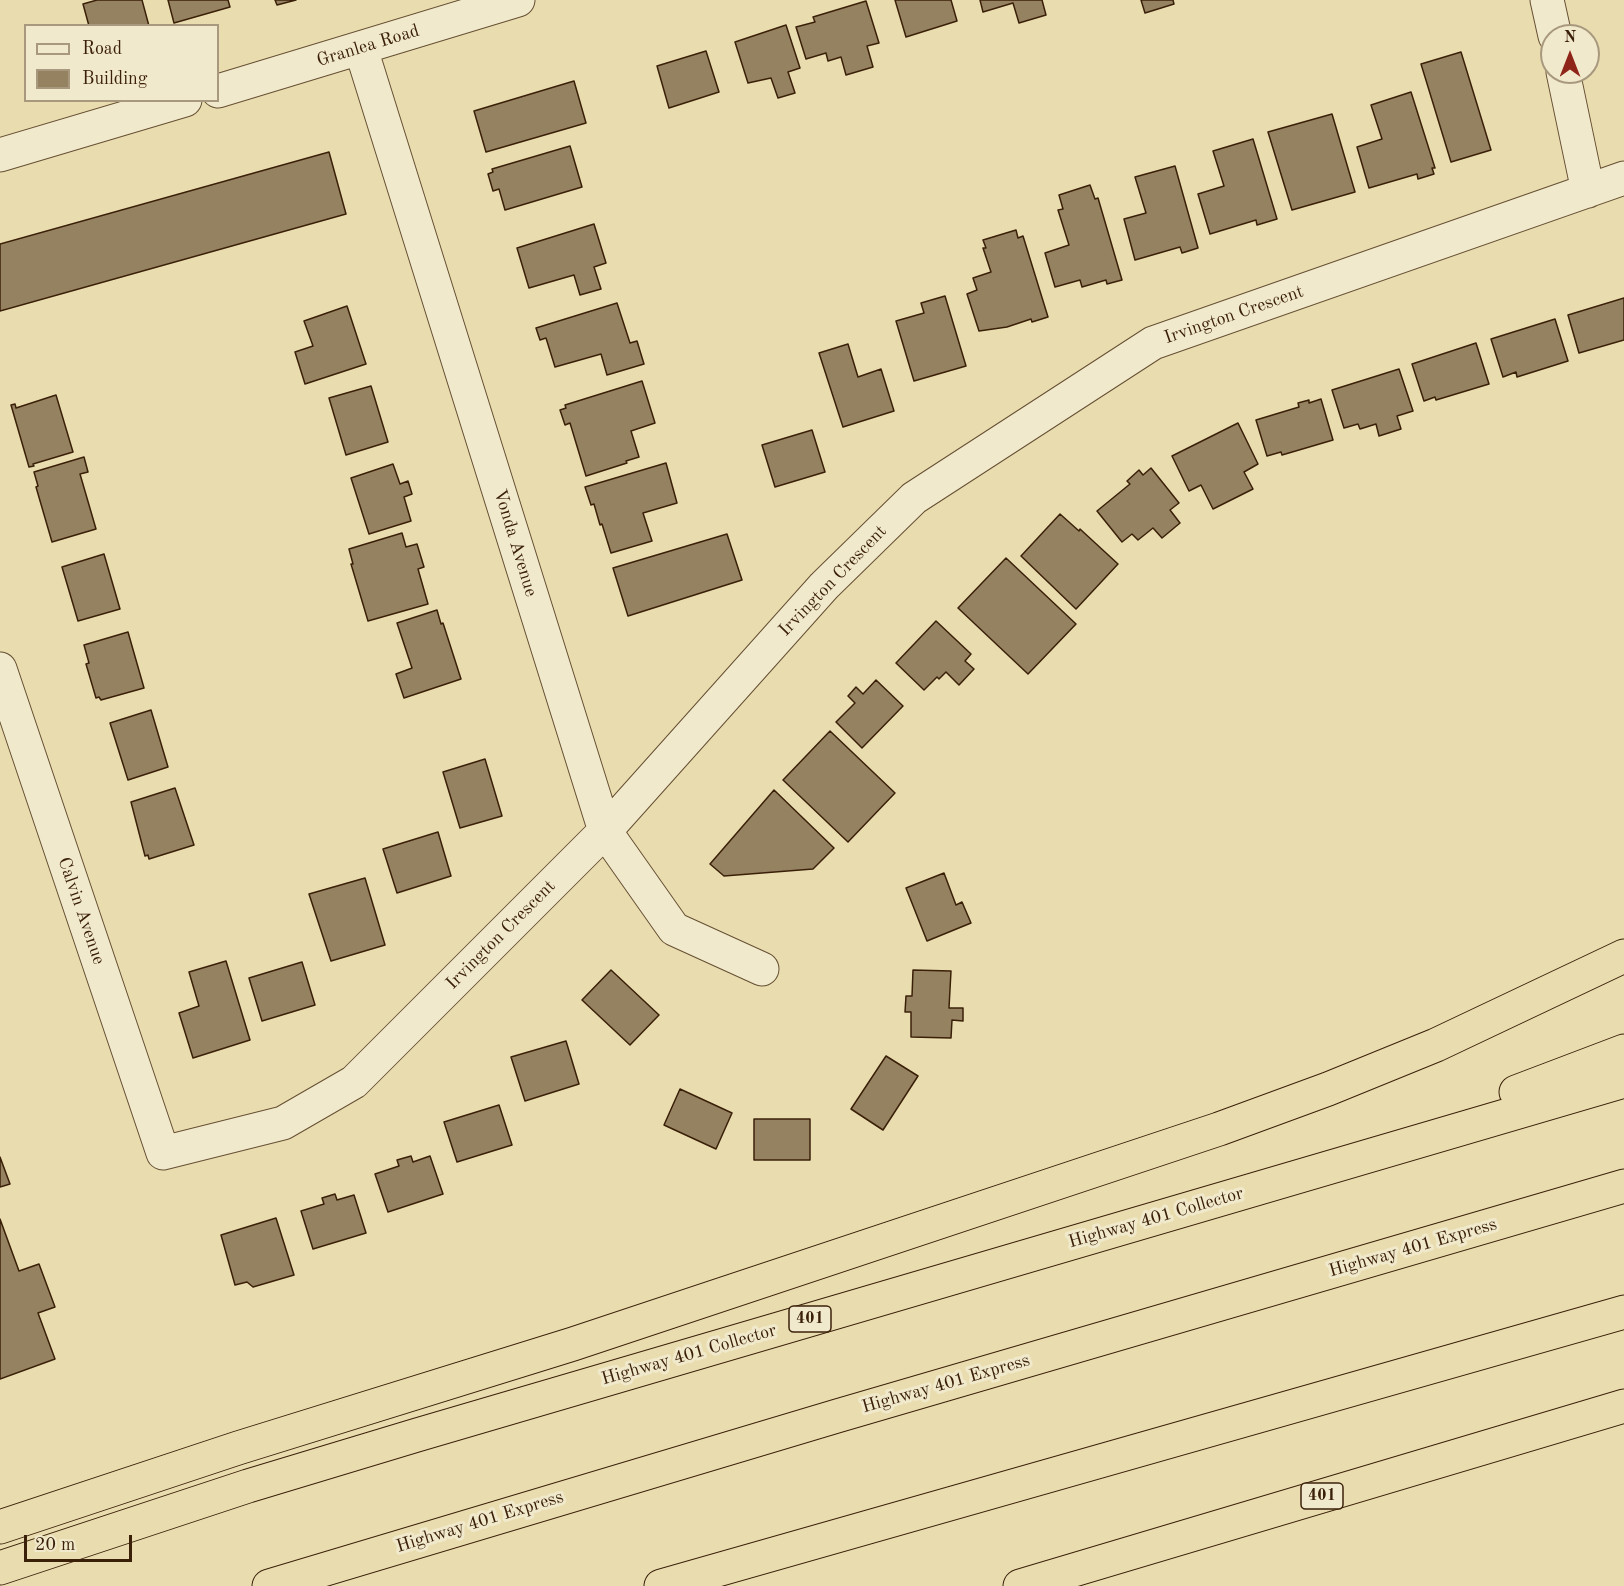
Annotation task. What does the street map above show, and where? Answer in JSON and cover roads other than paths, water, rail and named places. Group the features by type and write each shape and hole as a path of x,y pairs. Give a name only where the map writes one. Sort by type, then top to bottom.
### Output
{"highway":[{"path":"0,1527 238,1448 573,1344 1219,1129 1436,1046 1545,996 1624,956"},
{"path":"1286,1180 1624,1051"},
{"name":"Highway 401 Collector","path":"0,1569 248,1486 417,1435 1624,1081"},
{"name":"Highway 401 Express","path":"269,1586 793,1429 1624,1186"},
{"path":"661,1586 1624,1312"},
{"name":"401","path":"1020,1586 1624,1406"}],"street":[{"name":"Granlea Road","path":"219,91 518,0"},
{"path":"1547,0 1552,24"},
{"name":"Vonda Avenue","path":"361,49 605,831 674,929 762,969"},
{"path":"1566,84 1588,191"},
{"path":"0,155 178,102"},
{"name":"Irvington Crescent","path":"163,1153 283,1123 354,1082 605,831 824,586 914,498 1153,344 1624,178"},
{"name":"Calvin Avenue","path":"0,669 163,1153"}]}
